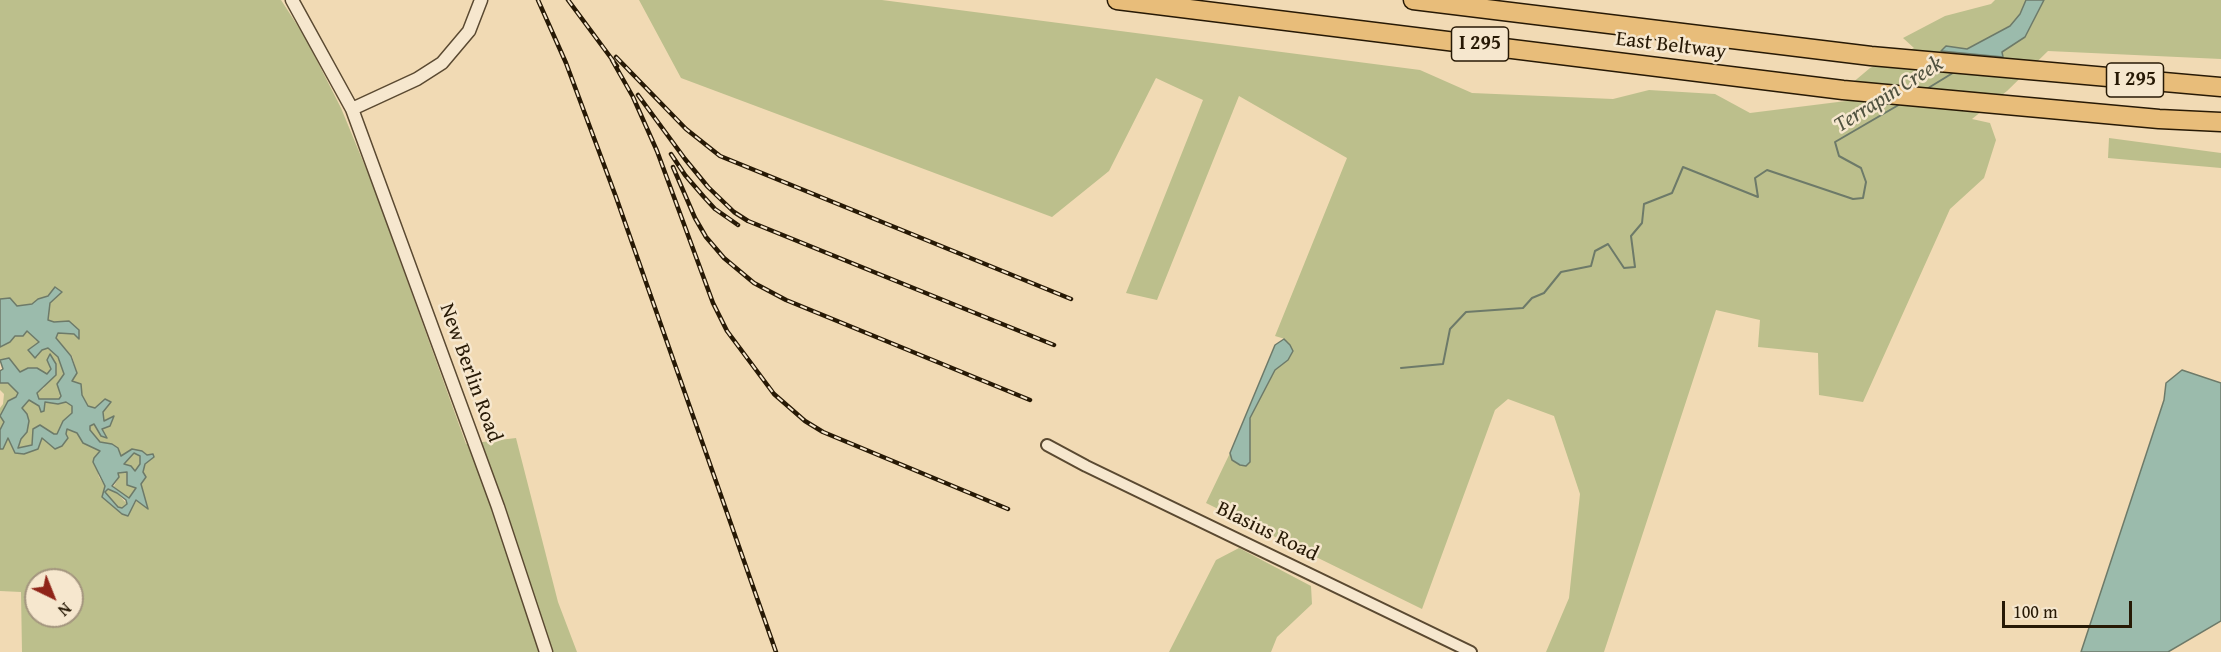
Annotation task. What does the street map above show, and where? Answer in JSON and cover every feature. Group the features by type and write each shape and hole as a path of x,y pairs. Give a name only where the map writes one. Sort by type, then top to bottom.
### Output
{"highway":[{"name":"East Beltway","path":"1117,0 1844,90 2159,119 2221,122"},
{"name":"East Beltway","path":"1413,0 1870,56 2221,87"},
{"path":"2159,119 2221,128"}],"street":[{"name":"New Berlin Road","path":"292,0 352,109 498,507 546,652"},
{"path":"352,109 417,79 442,63 469,31 481,0"},
{"name":"Blasius Road","path":"1047,445 1086,466 1472,652"}],"green space":[{"path":"0,0 281,0 305,37 341,108 372,183 466,444 516,438 558,602 577,652 22,652 21,592 0,591 0,449 3,448 5,441 8,438 15,453 24,454 42,438 51,446 66,434 67,429 78,433 83,443 100,451 94,458 99,477 105,486 102,497 127,516 137,500 147,508 141,484 145,463 153,457 153,454 147,455 142,451 121,456 117,448 112,444 100,442 90,430 90,426 94,424 101,429 113,416 104,421 103,412 88,406 80,385 72,381 77,372 72,356 56,338 57,333 74,334 69,321 48,320 50,303 62,292 38,299 32,304 17,306 9,298 0,299"},
{"path":"639,0 882,0 1420,70 1472,93 1613,99 1649,90 1715,94 1750,113 1854,100 1851,84 1870,68 1914,48 1903,38 1945,16 1991,4 1995,0 2026,0 2011,26 1966,49 1946,46 2003,56 2002,52 2025,37 2044,0 2221,0 2221,59 2048,51 2007,91 1972,119 1990,123 1996,140 1984,178 1950,209 1863,402 1819,395 1818,353 1758,347 1760,320 1716,310 1604,652 1546,652 1569,598 1580,494 1554,416 1508,399 1495,410 1422,609 1206,503 1230,453 1232,460 1250,461 1250,418 1275,370 1288,360 1285,339 1275,336 1347,158 1239,96 1157,300 1126,293 1203,100 1156,78 1109,171 1052,217 681,78"},
{"path":"2109,138 2221,153 2221,168 2108,158"},
{"path":"27,331 39,342 36,345 37,357 42,350 48,347 58,357 64,374 59,400 39,399 37,393 44,388 51,369 47,374 20,373 9,358 0,360 0,347 10,342 15,335"},
{"path":"0,383 8,383 18,393 0,430 0,408 4,394 0,390"},
{"path":"29,400 39,406 45,402 58,404 66,402 72,406 72,413 63,421 57,434 40,425 32,445 18,448 27,432 27,414 22,408"},
{"path":"134,453 140,456 140,464 135,471 124,464"},
{"path":"118,472 127,472 136,488 129,498 113,488 119,477"},
{"path":"108,489 117,493 127,504 122,508 118,507 105,492"},
{"path":"1239,548 1311,586 1312,604 1277,637 1271,652 1169,652 1216,560"}],"shaded area":[{"path":"2026,0 2044,0 2025,37 2002,52 2003,57 1941,51 1946,46 1967,49 2010,26 2020,14"},
{"path":"55,287 62,292 50,303 48,320 69,321 79,330 79,339 74,334 58,333 56,338 71,356 77,373 72,381 81,384 82,395 88,406 95,408 105,399 111,402 103,412 104,421 114,416 110,426 102,429 107,438 101,436 94,424 90,426 90,430 100,442 112,444 118,448 121,456 132,449 142,451 147,455 153,454 154,457 145,464 143,472 146,477 141,484 148,509 136,500 128,516 122,514 102,497 105,486 93,462 100,451 83,443 77,433 67,429 68,438 62,446 55,449 42,438 38,449 24,454 15,453 8,438 3,449 0,449 0,430 4,422 0,416 8,401 16,397 18,393 8,383 0,383 0,371 3,369 0,360 9,358 20,372 28,368 37,368 47,374 51,369 47,360 50,354 56,364 56,375 37,393 39,399 59,399 61,396 57,384 64,374 58,357 48,348 42,350 35,358 28,350 39,342 27,331 23,336 15,336 10,342 0,347 0,299 10,298 17,306 32,304 48,296","holes":["29,400 39,406 41,412 44,411 45,402 58,404 66,402 72,406 72,413 63,421 57,434 40,425 33,429 32,445 18,448 27,432 29,421 22,408","134,453 140,456 140,464 135,471 131,466 124,464","127,472 127,485 136,488 129,498 112,486 119,477 118,473","108,489 117,493 126,500 127,504 122,508 118,507 105,492"]},
{"path":"1284,339 1293,351 1288,360 1275,370 1250,418 1250,462 1246,466 1240,465 1232,460 1230,453 1275,345"},
{"path":"2182,370 2221,383 2221,621 2168,652 2081,652 2164,400 2166,383"}],"waterway":[{"name":"Terrapin Creek","path":"1925,90 1956,71"},
{"name":"Terrapin Creek","path":"1401,368 1443,364 1450,329 1466,312 1523,308 1532,298 1544,293 1561,272 1591,266 1595,251 1608,244 1624,268 1635,267 1631,236 1642,223 1644,204 1672,193 1683,167 1758,197 1755,178 1767,170 1853,199 1863,198 1866,182 1861,168 1839,156 1835,142 1902,103"}],"railway":[{"path":"538,0 566,63 616,197 776,652"},
{"path":"568,0 617,66"},
{"path":"616,57 686,129 720,156 1071,299"},
{"path":"612,60 633,97 657,151 713,303 727,331 774,394 805,421 823,432 1008,509"},
{"path":"638,95 708,187 734,212 748,221 1054,345"},
{"path":"671,154 685,175 715,209 738,225"},
{"path":"673,167 695,218 706,237 724,258 754,283 786,300 1030,400"}]}
